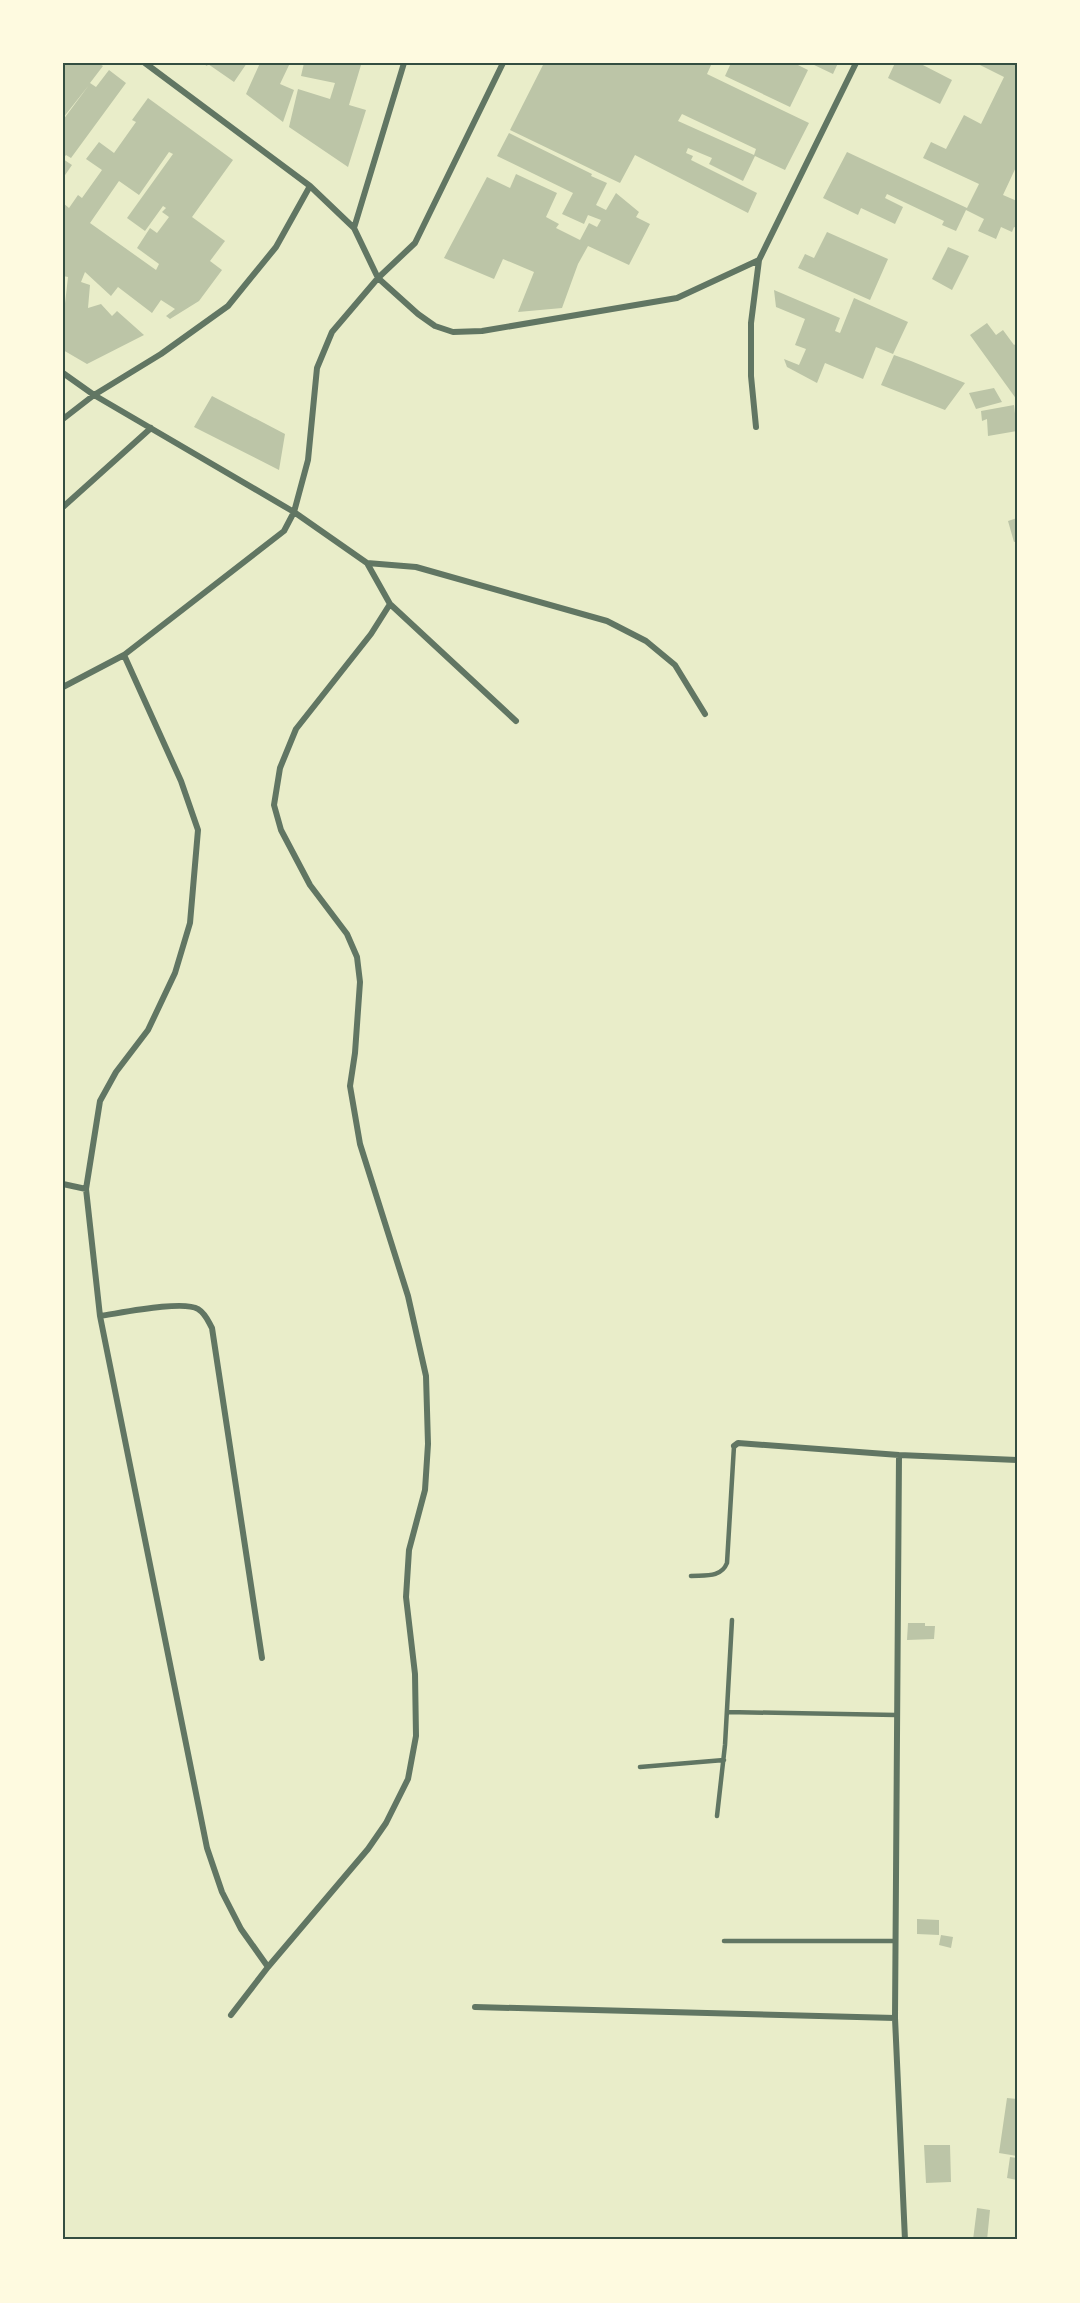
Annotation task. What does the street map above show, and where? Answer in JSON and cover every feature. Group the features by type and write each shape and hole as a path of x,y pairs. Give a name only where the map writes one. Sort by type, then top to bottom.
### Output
{"street":[{"path":"145,63 310,186 354,228 378,278 418,314 435,326 453,332 482,331 677,298 759,260"},
{"path":"354,228 404,63"},
{"path":"63,687 124,655 284,531 294,512 308,460 317,368 332,332 378,278 414,243 503,63"},
{"path":"756,427 751,376 752,323 759,260 856,63"},
{"path":"63,419 94,394 161,354 228,306 276,247 310,186"},
{"path":"63,373 94,394 294,512 367,563 390,604 516,721"},
{"path":"63,507 151,428"},
{"path":"367,563 416,567 607,621 646,641 675,665 705,714"},
{"path":"231,2015 268,1967 368,1850 386,1823 408,1779 416,1736 415,1674 406,1597 409,1550 425,1490 428,1444 426,1376 408,1296 360,1144 350,1086 356,1053 360,982 357,957 347,934 310,885 281,830 274,805 280,768 296,729 370,634 390,604"},
{"path":"124,655 182,781 198,830 198,840 190,923 175,973 148,1030 116,1072 100,1101 86,1189 100,1316 207,1848 222,1892 242,1929 268,1967"},
{"path":"63,1184 86,1189"},
{"path":"100,1316 183,1305 197,1308 205,1315 212,1328 262,1658"},
{"path":"734,1446 738,1443 899,1455 1017,1460"},
{"path":"899,1455 895,2018 905,2240"},
{"path":"475,2007 895,2018"}],"lane":[{"path":"691,1576 716,1575 725,1569 727,1563 734,1446"},
{"path":"717,1816 724,1760 732,1620"},
{"path":"727,1712 896,1715"},
{"path":"640,1767 724,1760"},
{"path":"724,1941 895,1941"}],"building":[{"path":"63,63 98,63 103,66 90,83 96,87 109,70 126,83 71,158 66,155 63,159 63,120 89,85 63,118"},
{"path":"202,63 247,63 234,82 208,64 207,66"},
{"path":"260,63 290,63 280,84 294,90 283,122 246,94"},
{"path":"304,63 361,65 349,105 366,110 348,167 289,127 298,89 330,99 335,83 301,76"},
{"path":"544,63 712,63 707,74 809,123 785,170 755,156 743,181 709,164 712,158 688,148 686,153 693,156 691,160 757,193 748,213 635,155 620,183 510,130","holes":["682,114 756,149 754,155 678,121"]},
{"path":"731,63 794,63 808,70 790,107 725,76"},
{"path":"810,63 838,63 833,74"},
{"path":"895,63 919,63 952,80 940,104 888,78"},
{"path":"976,63 1017,63 1017,165 1003,195 1017,201 1017,228 1014,227 1012,232 1001,227 996,239 978,231 984,219 966,210 956,231 942,225 944,221 887,194 885,198 903,207 895,224 861,208 858,215 823,198 847,152 967,208 979,184 923,158 931,142 946,149 964,115 981,124 1004,77"},
{"path":"148,98 233,160 192,217 225,241 210,261 222,270 199,301 170,319 166,316 175,309 161,300 152,313 118,287 111,296 85,272 81,282 90,285 88,308 101,304 112,316 117,311 144,335 87,364 63,350 63,321 68,277 63,276 63,203 69,208 78,195 82,198 102,170 86,159 99,142 114,153 136,122 132,120","holes":["169,152 173,154 127,218 145,231 163,206 166,208 162,212 169,217 157,233 150,228 137,248 159,264 156,270 90,223 119,181 139,195"]},
{"path":"509,133 607,183 596,205 606,210 616,193 639,212 636,217 650,224 629,265 588,246 578,264 562,308 518,312 534,272 503,259 494,279 444,258 487,177 510,188 516,174 557,193 546,217 559,224 556,228 580,240 589,223 597,227 601,220 588,215 584,224 562,214 573,193 497,156"},
{"path":"63,159 72,165 63,178"},
{"path":"827,232 888,259 870,300 798,268 805,254 814,258"},
{"path":"948,247 969,256 952,290 932,279"},
{"path":"774,290 840,318 835,331 840,333 854,298 908,322 893,354 876,347 863,379 825,363 817,383 787,367 784,359 799,365 806,349 795,345 805,319 776,307"},
{"path":"987,323 996,335 1003,330 1014,345 1017,343 1017,400 970,335"},
{"path":"894,355 965,383 945,410 881,385"},
{"path":"994,388 1002,402 976,409 969,393"},
{"path":"212,396 285,434 279,470 194,427"},
{"path":"1014,405 1017,431 988,436 987,419 982,421 981,411"},
{"path":"1017,518 1017,541 1014,542 1008,521"},
{"path":"908,1623 925,1623 925,1626 935,1626 934,1639 907,1640"},
{"path":"917,1919 939,1920 939,1935 917,1934"},
{"path":"941,1935 953,1937 951,1948 939,1945"},
{"path":"1007,2098 1017,2099 1017,2156 999,2153"},
{"path":"924,2145 950,2145 951,2182 926,2183"},
{"path":"1010,2157 1017,2158 1017,2180 1007,2178"},
{"path":"977,2208 990,2210 987,2240 973,2240"}]}
